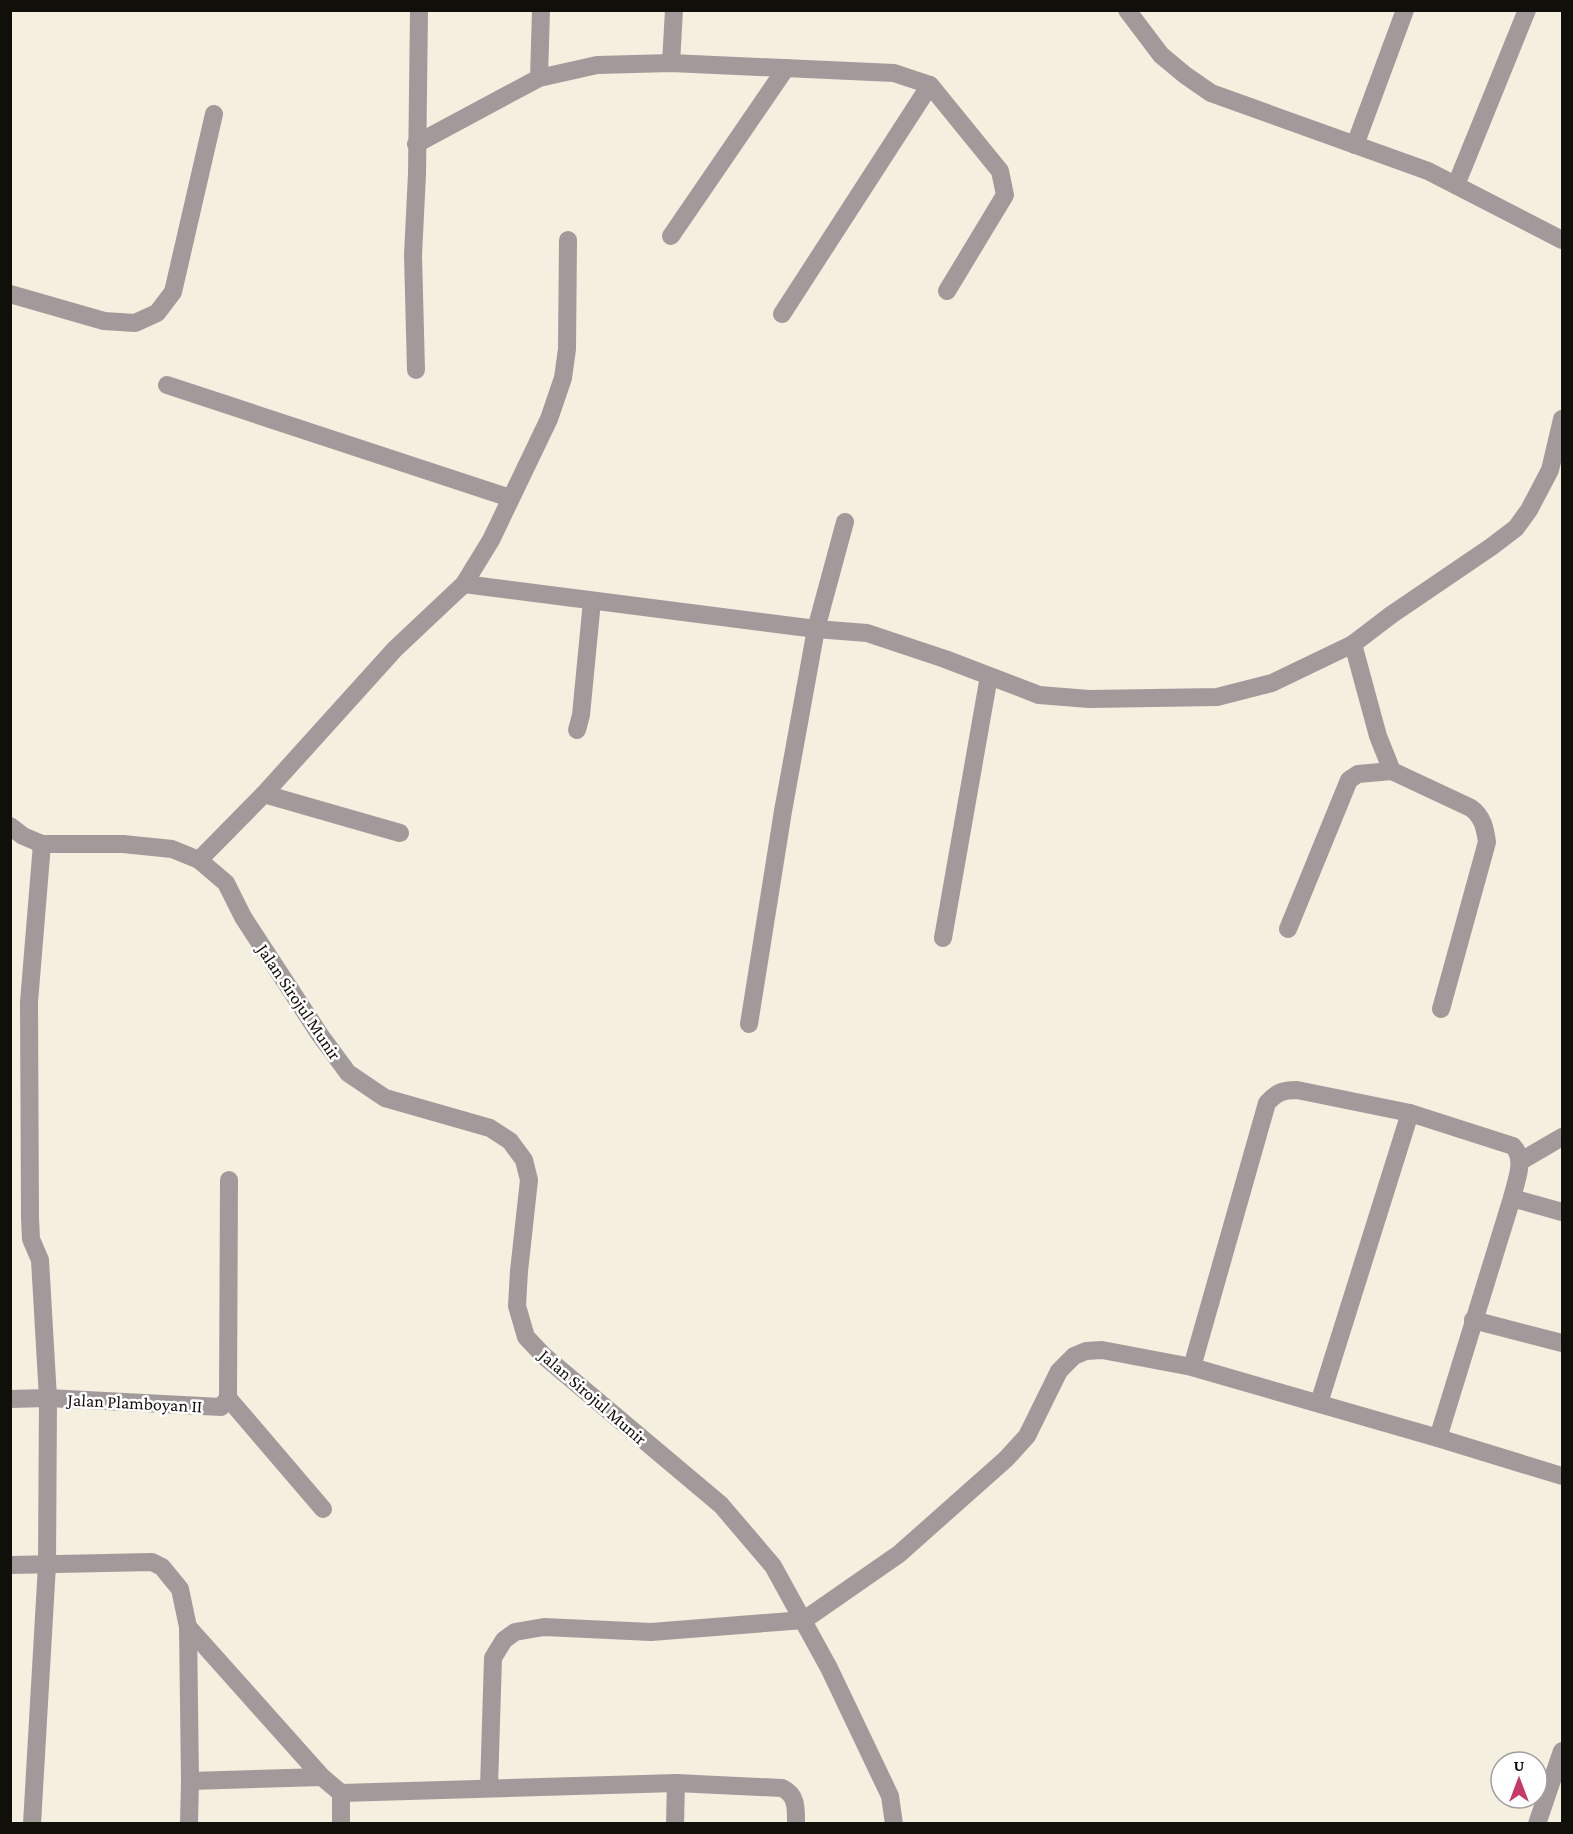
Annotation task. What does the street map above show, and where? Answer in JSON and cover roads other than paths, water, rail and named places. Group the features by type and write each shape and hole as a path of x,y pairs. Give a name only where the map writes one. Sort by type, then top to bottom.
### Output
{"street":[{"path":"416,370 413,255 419,10"},
{"path":"539,78 541,10"},
{"path":"671,63 674,10"},
{"path":"1126,10 1161,55 1211,93 1428,171 1563,240"},
{"path":"1355,145 1405,10"},
{"path":"1456,186 1527,10"},
{"path":"416,144 539,78 597,65 671,63 894,73 930,85 1000,171 1005,195 947,291"},
{"path":"671,236 786,68"},
{"path":"782,314 930,85"},
{"path":"10,294 104,321 135,323 157,313 173,292 214,114"},
{"path":"199,860 264,795 395,649 464,584 491,540 549,419 563,378 567,349 567,240"},
{"path":"167,386 510,498"},
{"path":"464,584 816,629 867,633 945,658 1039,695 1089,699 1217,697 1272,683 1353,644 1516,528 1550,470 1563,418"},
{"path":"749,1024 783,812 816,629 845,522"},
{"path":"577,730 581,715 592,601"},
{"path":"1353,644 1378,736 1392,771"},
{"path":"943,938 989,676"},
{"path":"1288,929 1349,780 1358,774 1392,771 1471,808 1479,814 1485,828 1487,842 1441,1009"},
{"path":"264,795 400,833"},
{"name":"Jalan Sirojul Munir","path":"10,826 23,836 42,844 123,844 172,849 199,860 226,884 243,917 320,1035 348,1073 385,1098 490,1128 510,1141 524,1160 529,1180 517,1306 526,1337 544,1356 720,1506 773,1566 829,1668 890,1796 894,1824"},
{"path":"32,1824 47,1565 48,1398 40,1260 32,1239 30,1218 29,1002 42,844"},
{"path":"1192,1367 1267,1103 1277,1092 1297,1090 1410,1113 1513,1146 1519,1153 1521,1161 1512,1198 1438,1437"},
{"path":"1319,1403 1410,1113"},
{"path":"1521,1161 1563,1137"},
{"path":"229,1180 224,1403 323,1509"},
{"path":"1512,1198 1563,1212"},
{"path":"1473,1320 1563,1343"},
{"path":"489,1787 493,1658 504,1640 515,1632 544,1627 651,1632 804,1620 899,1554 1018,1447 1027,1436 1059,1371 1074,1356 1086,1351 1102,1350 1192,1367 1438,1437 1563,1476"},
{"name":"Jalan Plamboyan II","path":"10,1399 224,1403"},
{"path":"10,1564 152,1562 162,1567 180,1589 188,1627 189,1824"},
{"path":"188,1627 322,1777 341,1793 676,1782 782,1788 793,1796 796,1803 796,1824"},
{"path":"1543,1822 1563,1751"},
{"path":"190,1781 322,1777"},
{"path":"675,1824 676,1782"},
{"path":"341,1793 341,1824"}]}
